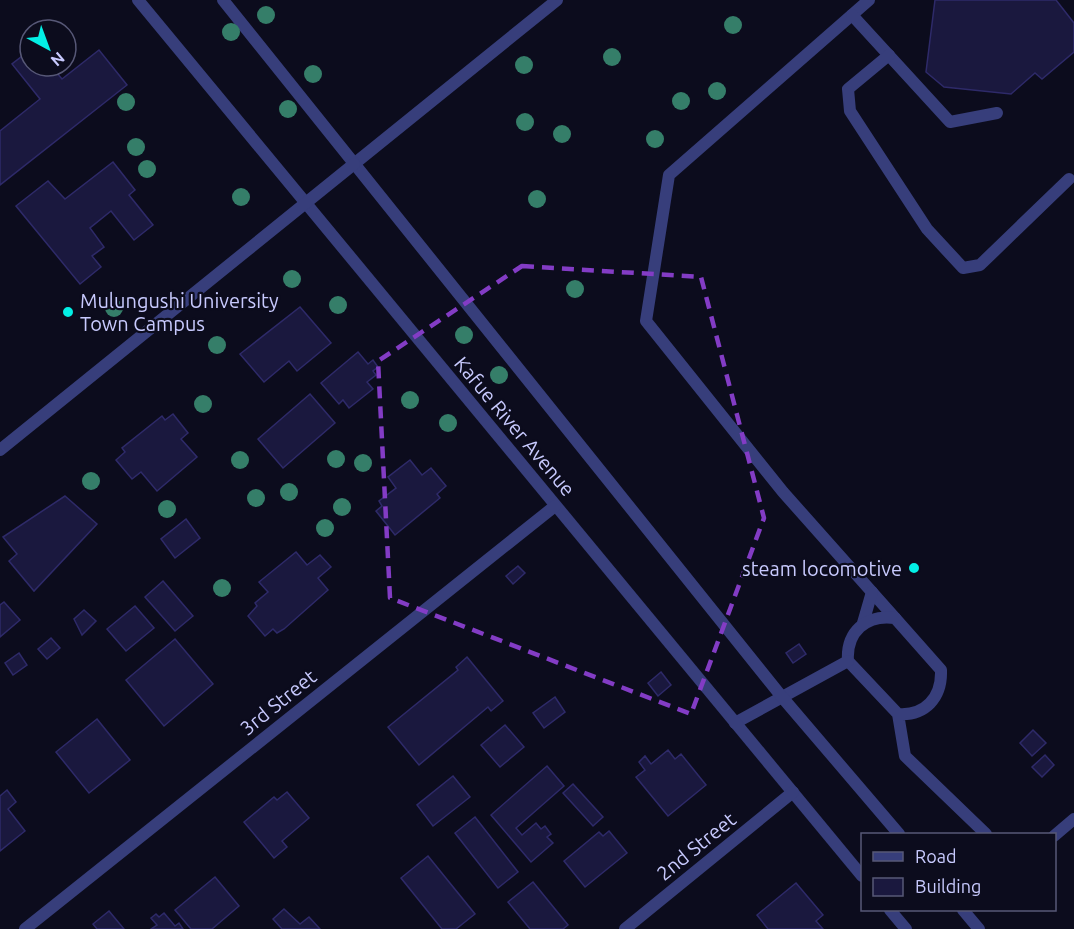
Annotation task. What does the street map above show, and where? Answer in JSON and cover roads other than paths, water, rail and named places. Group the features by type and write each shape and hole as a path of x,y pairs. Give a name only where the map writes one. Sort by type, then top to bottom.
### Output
{"street":[{"name":"Kafue River Avenue","path":"138,0 861,875"},
{"name":"Kafue River Avenue","path":"223,0 782,697 898,833"},
{"path":"0,450 557,0"},
{"path":"868,0 669,175 646,321 783,492 941,670 941,681 934,700 927,707 908,715 898,714"},
{"path":"852,15 950,122 997,113"},
{"path":"889,55 848,89 850,111 927,229 963,268 980,265 1069,179"},
{"name":"3rd Street","path":"25,929 555,506"},
{"path":"872,592 863,623 850,640 848,661 898,714 904,756 985,833"},
{"path":"863,623 884,616 895,618"},
{"path":"735,723 848,661"},
{"name":"2nd Street","path":"625,929 793,792"},
{"path":"1056,834 1074,819"},
{"path":"892,911 906,929"},
{"path":"965,911 979,929"}],"place":[{"name":"Mulungushi University Town Campus","path":"68,312"},
{"name":"steam locomotive","path":"914,568"}]}
